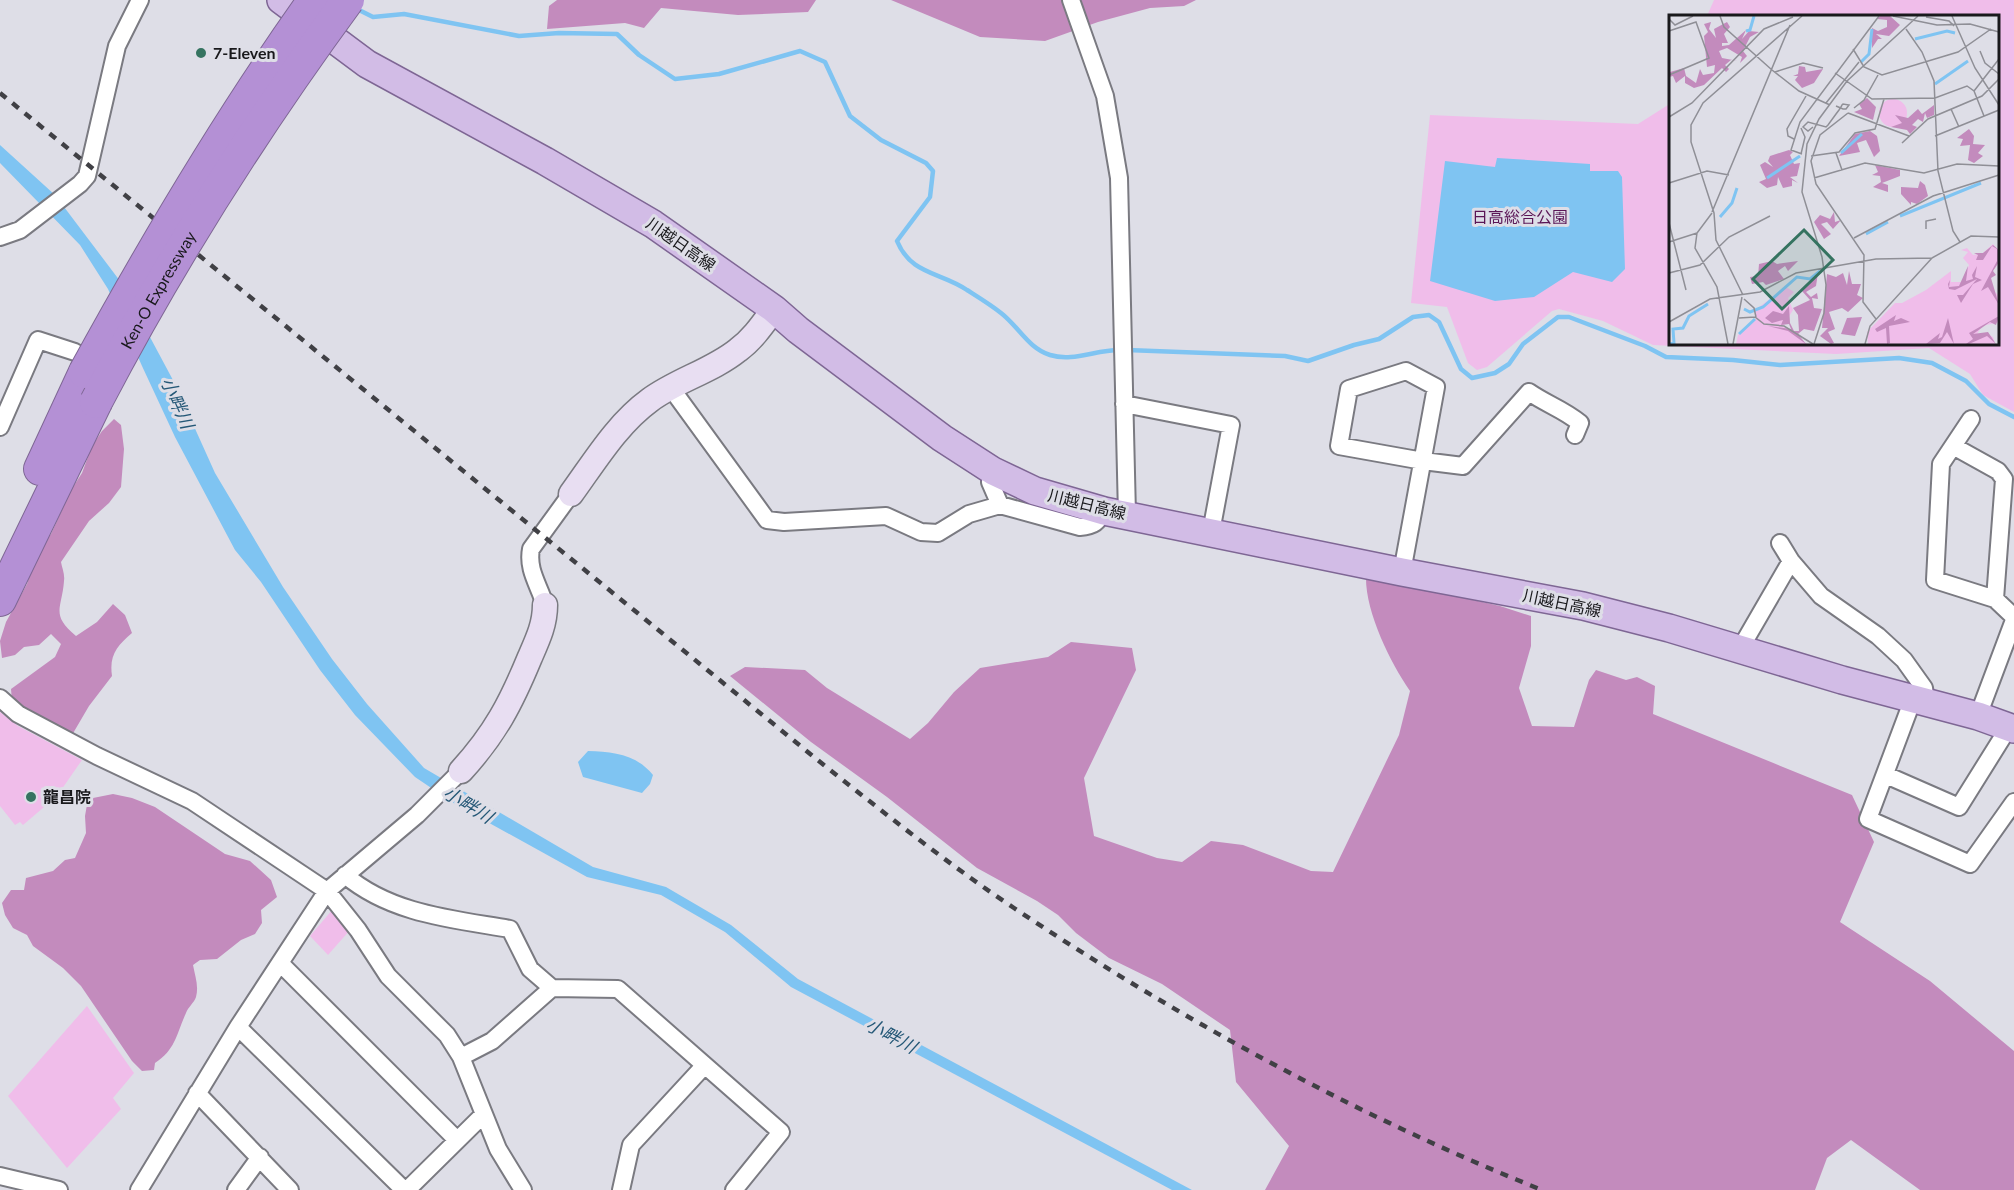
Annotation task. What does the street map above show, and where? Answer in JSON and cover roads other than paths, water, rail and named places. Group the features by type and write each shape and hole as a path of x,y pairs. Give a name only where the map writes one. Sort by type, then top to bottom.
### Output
{"highway":[{"name":"Ken-O Expressway","path":"0,600 96,402 160,285 212,200 297,71 348,0"},
{"name":"Ken-O Expressway","path":"0,554 80,362 277,52 292,1"}],"main road":[{"name":"川越日高線","path":"292,1 367,64 545,160 653,224 774,309 798,330 942,438 993,471 1035,491 1116,513 1402,572 1583,606 1978,716 2011,728"}],"street":[{"path":"0,237 20,230 87,176 117,45 140,0"},
{"path":"672,388 767,520 784,522 886,516 921,532 938,533 969,514 1000,505 1080,527 1091,526 1116,513 1124,404 1119,178 1105,96 1071,0"},
{"path":"139,1190 197,1093 327,891 419,812 460,772 482,748 512,699 545,621 545,604 530,568 531,549 625,422 652,398 737,352 774,309"},
{"path":"0,427 38,340 80,362"},
{"path":"1402,572 1423,461 1436,387 1406,371 1349,389 1339,446 1423,461 1464,466 1529,392 1547,404 1565,411 1580,423 1575,435"},
{"path":"1124,404 1231,425 1211,532"},
{"path":"1971,419 1941,464 1935,580 1995,599 2014,619 1978,716"},
{"path":"1953,446 1998,471 2004,479 1995,599"},
{"path":"993,471 990,482 1000,505"},
{"path":"2001,526 2014,539"},
{"path":"1780,543 1791,561 1821,597 1852,616 1878,636 1904,660 1924,688 1869,819 1970,864 2014,802"},
{"path":"1740,649 1791,561"},
{"path":"0,698 18,714 97,756 192,801 327,891 358,930 388,976 447,1035 461,1057 498,1149 523,1190"},
{"path":"1886,775 1959,807 2011,728"},
{"path":"345,874 370,892 410,910 510,929 530,969 552,988 618,989 782,1132 734,1190"},
{"path":"280,963 458,1140"},
{"path":"461,1057 492,1041 529,1011 552,988"},
{"path":"238,1028 406,1190 483,1115"},
{"path":"621,1190 631,1145 705,1066"},
{"path":"197,1093 290,1190"},
{"path":"236,1190 260,1157"},
{"path":"0,1176 59,1190"}],"water":[{"name":"小畔川","path":"0,145 55,195 120,281 174,382 215,473 283,587 332,659 367,704 424,768 593,867 666,887 731,925 798,979 1192,1190 1172,1190 791,987 725,932 661,895 587,877 455,804 415,777 355,715 320,670 261,582 235,550 175,437 108,289 80,245 0,163"},
{"path":"1497,158 1590,164 1590,171 1618,171 1622,177 1625,269 1612,282 1573,272 1534,297 1495,301 1430,281 1445,161 1495,167"},
{"path":"588,751 615,753 632,758 653,775 650,784 642,793 583,777 578,762"}],"waterway":[{"path":"355,8 373,17 404,14 519,36 559,33 617,34 639,55 675,79 719,74 800,51 825,62 850,116 881,140 926,163 933,171 930,197 897,241 910,260 918,267 957,284 989,304 1042,352 1067,357 1119,350"},
{"path":"1127,350 1285,356 1308,361 1379,339 1413,317 1429,315 1439,322 1461,369 1472,378 1495,373 1509,364 1523,344 1558,317 1569,317 1645,346 1666,357 1780,365 1899,358 1932,363 1966,381 1989,404 2014,417"}],"railway":[{"path":"0,93 825,766 965,874 1077,949 1271,1063 1405,1130 1542,1190"}],"place":[{"name":"7-Eleven","path":"201,53"},
{"name":"龍昌院","path":"31,797"}],"park label":[{"name":"日高総合公園","path":"1520,217"}]}
